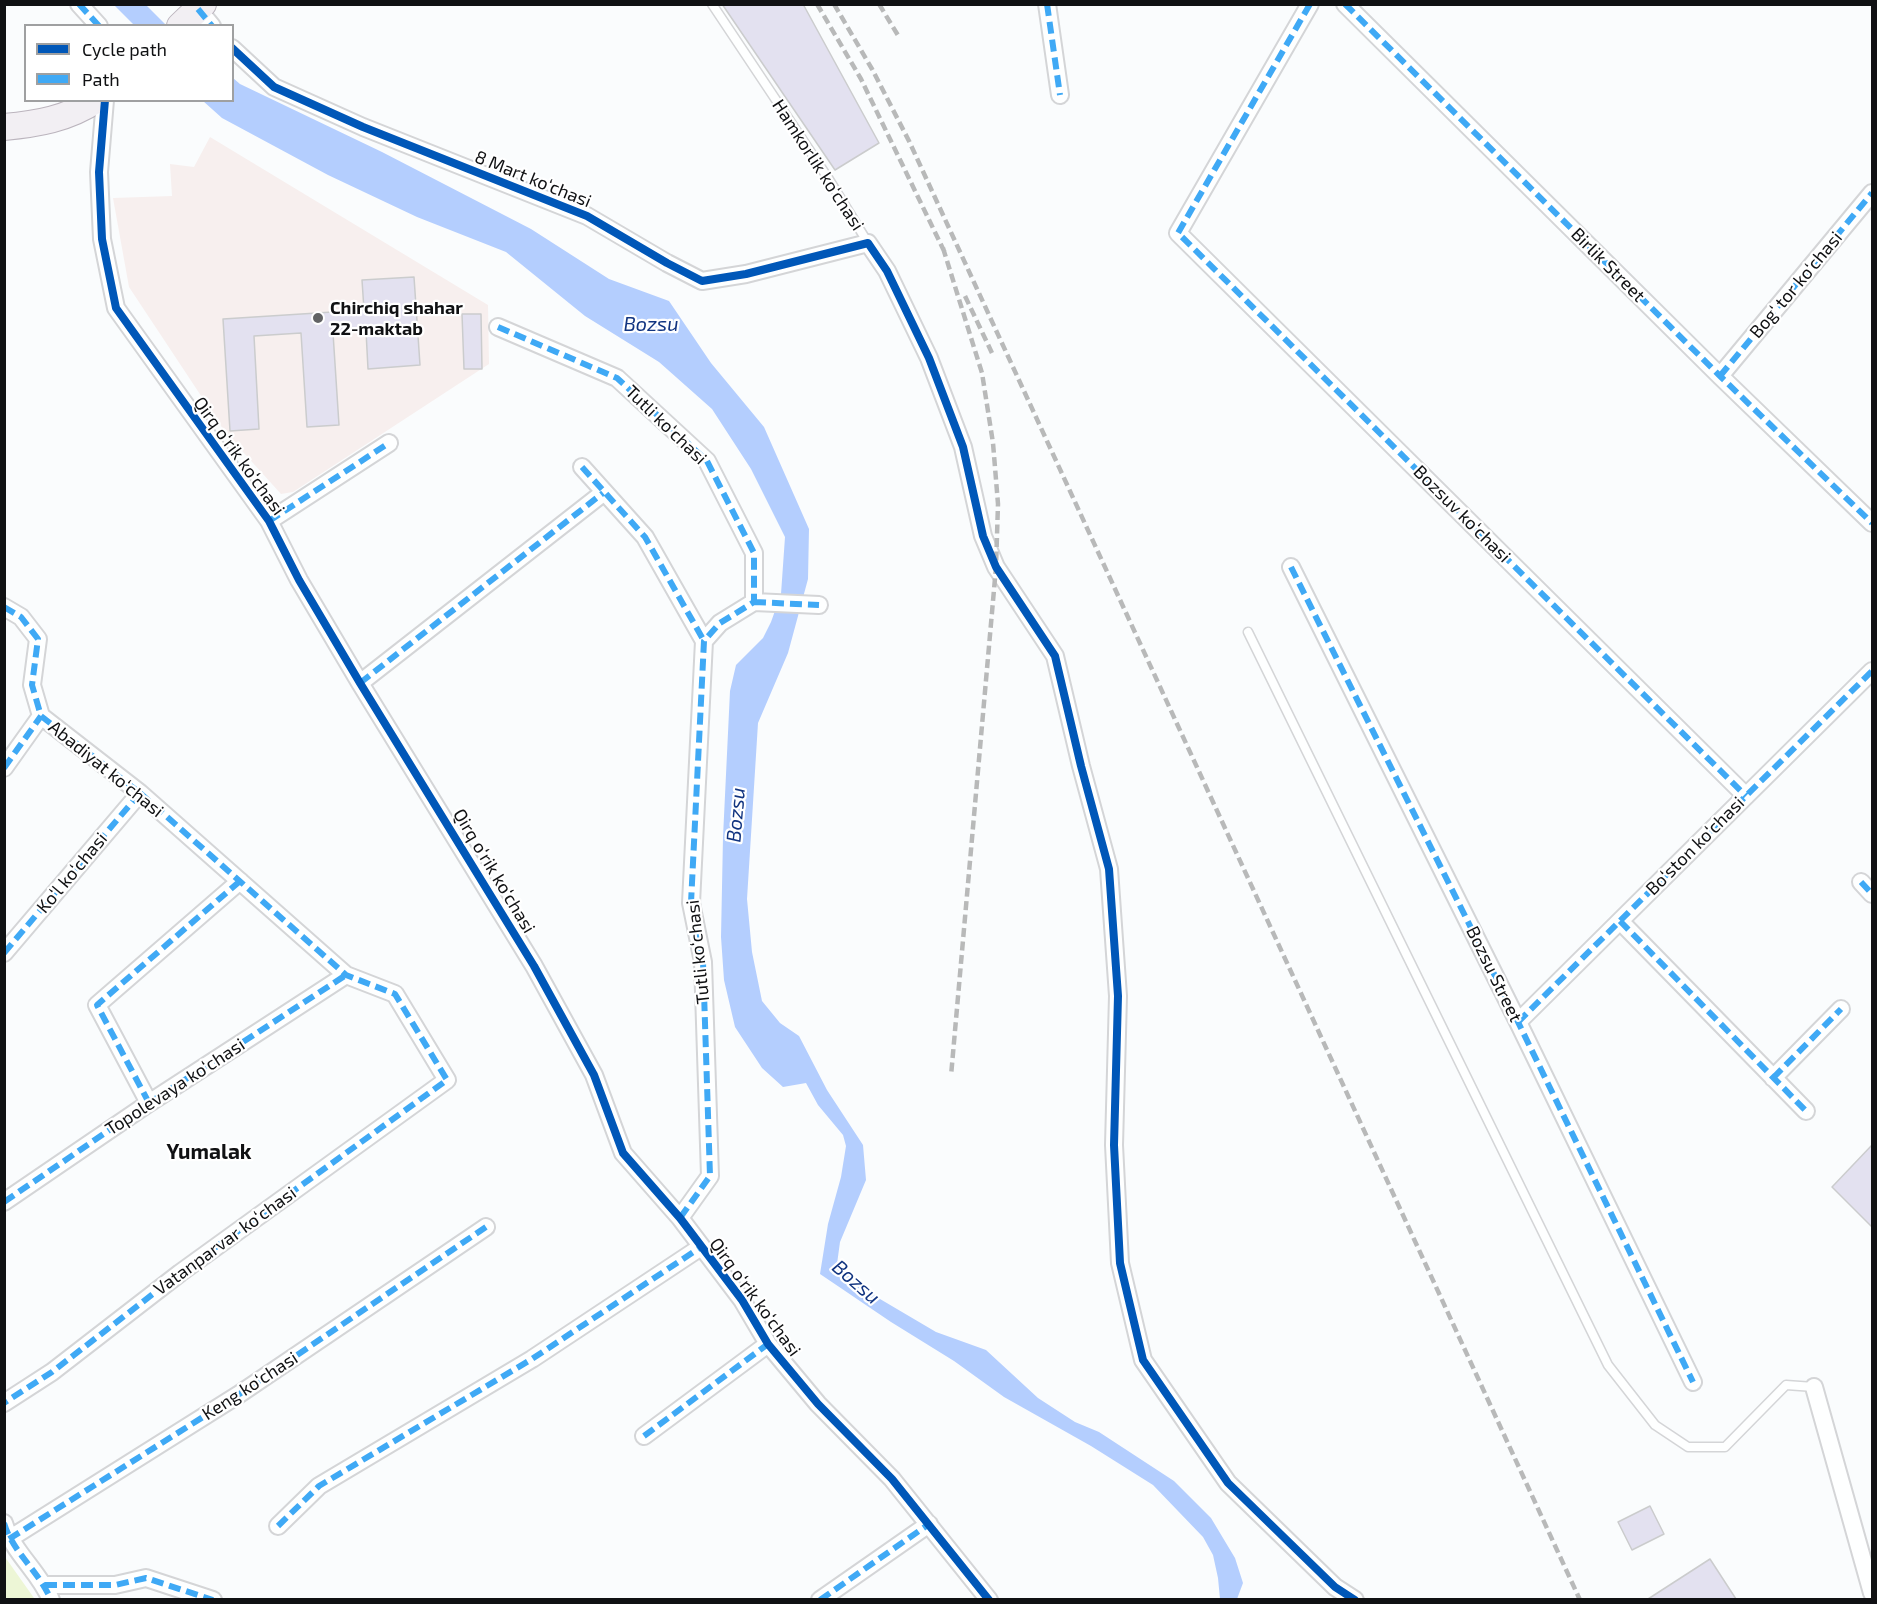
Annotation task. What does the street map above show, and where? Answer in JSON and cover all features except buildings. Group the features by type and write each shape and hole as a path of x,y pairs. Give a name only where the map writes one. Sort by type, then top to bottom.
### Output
{"main road":[{"path":"4,127 38,124 57,119 92,102"}],"street":[{"path":"79,4 97,24"},
{"path":"1047,4 1060,95"},
{"name":"Bozsuv ko‘chasi","path":"1310,4 1179,233 1746,796"},
{"name":"Birlik Street","path":"1345,4 1720,376 1872,523"},
{"name":"8 Mart ko‘chasi","path":"234,50 274,87 363,127 587,216 702,281 746,274 868,243"},
{"name":"Qirq o‘rik ko‘chasi","path":"105,102 99,172 101,228 116,308 269,521 299,580 360,683 534,966 594,1075 623,1152 680,1218 742,1300 768,1344 818,1404 892,1479 989,1599"},
{"name":"Bog‘ tor ko‘chasi","path":"1720,376 1872,194"},
{"name":"Hamkorlik ko‘chasi","path":"868,243 887,271 929,358 963,447 983,536 996,567 1055,656 1081,766 1109,869 1118,996 1114,1145 1120,1263 1143,1360 1228,1483 1335,1587 1355,1599"},
{"name":"Tutli ko‘chasi","path":"498,327 617,378 707,461 754,553 754,602"},
{"name":"Qirq o‘rik ko‘chasi","path":"269,521 389,444"},
{"path":"582,467 645,537 704,641 720,623 754,602 819,605"},
{"path":"360,683 603,493"},
{"name":"Bozsu Street","path":"1291,567 1518,1022 1693,1382"},
{"name":"Abadiyat ko‘chasi","path":"4,607 21,617 38,639 32,685 41,716 140,793 346,975 395,994 447,1080"},
{"name":"Tutli ko‘chasi","path":"680,1218 710,1176 703,962 691,903 704,641"},
{"name":"Bo‘ston ko‘chasi","path":"1518,1022 1872,670"},
{"path":"4,768 41,716"},
{"name":"Ko‘l ko‘chasi","path":"4,953 140,793"},
{"path":"149,1103 98,1005 240,881"},
{"path":"1620,921 1806,1111"},
{"name":"Topolevaya ko‘chasi","path":"4,1202 149,1103 346,975"},
{"path":"1773,1078 1841,1009"},
{"name":"Vatanparvar ko‘chasi","path":"4,1403 52,1372 180,1273 447,1080"},
{"name":"Keng ko‘chasi","path":"7,1531 238,1395 486,1227"},
{"name":"Qirq o‘rik ko‘chasi","path":"278,1526 319,1486 532,1359 701,1247"},
{"name":"Qirq o‘rik ko‘chasi","path":"644,1436 768,1344"},
{"path":"1814,1387 1872,1593"},
{"path":"820,1599 929,1524"},
{"path":"7,1531 48,1592 115,1585 146,1578 213,1599"}],"lane":[{"name":"Hamkorlik ko‘chasi","path":"712,4 828,178 868,243"},
{"path":"1248,632 1608,1365 1655,1425 1688,1447 1725,1447 1786,1385 1814,1387"}],"shaded area":[{"name":"Chirchiq shahar 22-maktab","path":"210,137 488,305 489,364 293,492 281,494 225,432 129,287 113,198 172,196 170,164 194,167"}],"green space":[{"path":"5,1557 34,1598 35,1599 5,1599"}],"water":[{"path":"114,5 146,5 165,24 133,24"},
{"name":"Bozsu","path":"234,79 240,84 382,152 531,229 609,279 669,301 711,363 764,427 809,529 808,579 788,653 758,723 747,899 752,952 762,1001 780,1023 799,1036 827,1090 863,1145 866,1180 840,1242 837,1264 880,1299 936,1332 986,1350 1038,1398 1075,1422 1099,1432 1174,1481 1211,1518 1235,1558 1243,1583 1237,1599 1220,1599 1213,1555 1203,1537 1153,1485 1091,1446 1004,1397 954,1361 820,1274 828,1224 841,1177 846,1146 843,1135 818,1105 806,1083 783,1087 762,1068 735,1027 724,980 721,937 723,837 730,691 736,665 763,638 781,594 785,537 751,469 712,409 659,362 585,316 506,252 417,217 328,175 222,118 204,102 234,102"}],"railway":[{"path":"817,4 861,79 946,255"},
{"path":"834,4 872,69 909,141 1580,1600"},
{"path":"879,4 899,37"},
{"path":"943,248 982,373 993,443 998,504 996,567 951,1076"},
{"path":"965,296 992,353"}],"marked path":[{"path":"79,4 97,24"},
{"path":"1047,4 1060,95"},
{"path":"1310,4 1178,233 1746,796"},
{"path":"1345,4 1720,376 1872,523"},
{"path":"198,9 210,24"},
{"path":"1720,376 1872,193"},
{"path":"498,327 617,378 707,461 754,553 754,602 720,623 704,641 691,903 703,962 710,1176 680,1218"},
{"path":"269,521 389,443"},
{"path":"582,467 645,537 704,641"},
{"path":"360,683 603,493"},
{"path":"1291,567 1518,1022 1693,1382"},
{"path":"754,602 819,605"},
{"path":"4,607 21,617 38,639 32,685 41,716 140,793 346,975 395,994 447,1080 180,1273 52,1372 4,1403"},
{"path":"1518,1022 1872,671"},
{"path":"4,768 41,716"},
{"path":"4,953 140,793"},
{"path":"149,1103 97,1005 240,881"},
{"path":"1861,882 1872,894"},
{"path":"1620,921 1806,1111"},
{"path":"4,1202 149,1103 346,975"},
{"path":"1773,1078 1841,1009"},
{"path":"9,1539 238,1395 486,1227"},
{"path":"278,1526 319,1486 532,1359 701,1247"},
{"path":"644,1436 768,1344"},
{"path":"4,1523 13,1544 40,1580 51,1600"},
{"path":"820,1600 929,1524"},
{"path":"45,1585 115,1585 146,1578 213,1600"}],"cycle path":[{"path":"234,50 274,87 363,127 587,216 702,281 746,274 868,243 887,271 929,358 963,447 983,536 996,567 1055,656 1081,766 1109,869 1118,996 1114,1145 1120,1263 1143,1360 1228,1483 1335,1587 1355,1600"},
{"path":"105,102 99,172 102,239 116,308 269,521 299,580 360,683 534,966 594,1075 623,1153 680,1218 742,1300 768,1344 818,1404 892,1479 989,1600"}],"place":[{"name":"Chirchiq shahar 22-maktab","path":"318,318"}],"district":[{"name":"Yumalak","path":"209,1152"}]}
